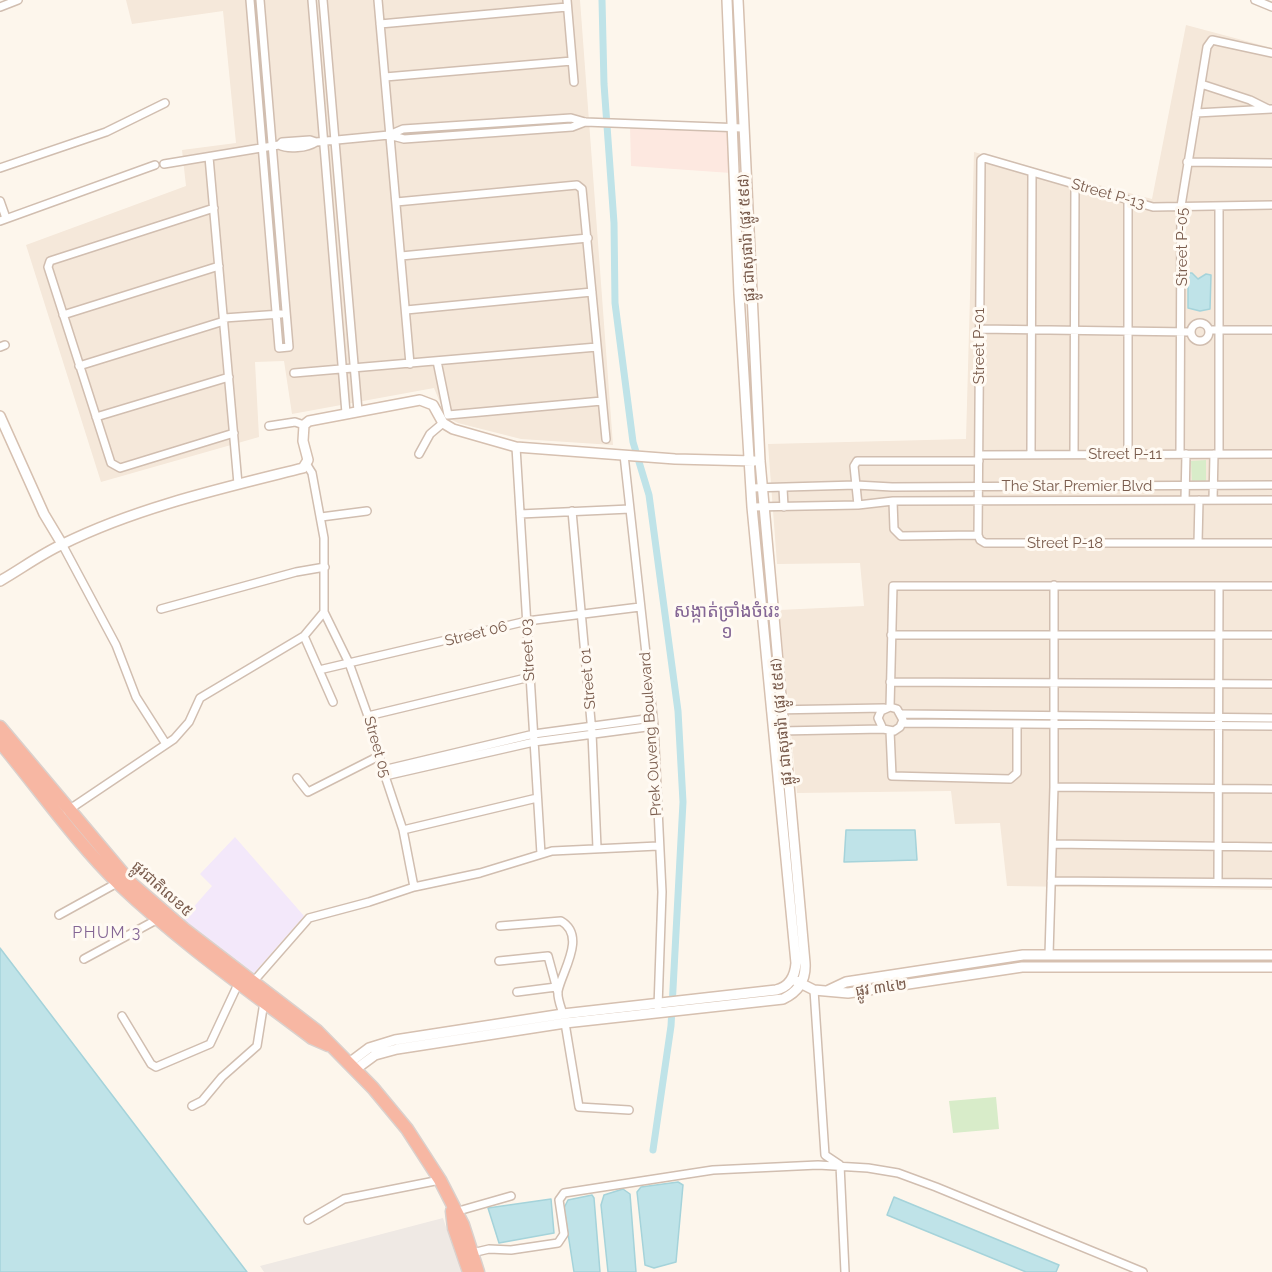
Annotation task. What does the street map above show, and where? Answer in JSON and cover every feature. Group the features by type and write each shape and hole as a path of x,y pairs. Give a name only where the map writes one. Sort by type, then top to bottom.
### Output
{"highway":[{"name":"ផ្លូវជាតិលេខ៥","path":"0,728 117,883 317,1031 329,1046 352,1066 407,1129 440,1182 453,1208 478,1272"},
{"name":"ផ្លូវជាតិលេខ៥","path":"0,742 123,876 158,919 312,1038 329,1046"},
{"name":"ផ្លូវជាតិលេខ៥","path":"453,1208 454,1228 469,1272"}],"main road":[{"name":"ផ្លូវ ជាសុផារ៉ា (ផ្លូវ ៥៩៨)","path":"727,0 742,346 752,507 773,682 781,710 778,731 796,963 792,979"},
{"name":"ផ្លូវ ជាសុផារ៉ា (ផ្លូវ ៥៩៨)","path":"738,0 752,346 773,682 771,710 778,731 805,969 801,984"},
{"path":"742,346 752,346"},
{"path":"0,581 62,544 124,520 307,465 304,425 309,422 420,400 433,405 443,423 453,429 516,447 646,457 760,461"},
{"path":"0,416 44,514 62,544"},
{"name":"ផ្លូវ ៣៤២","path":"829,990 846,982 1023,955 1272,955"},
{"name":"ផ្លូវ ៣៤២","path":"829,990 848,993 1022,967 1272,967"},
{"path":"681,1006 776,990 785,987 792,979 814,990 829,990"},
{"path":"352,1066 362,1052 379,1044 660,1008 783,999 801,984"}],"street":[{"path":"0,7 18,0"},
{"path":"250,0 279,348 290,347 276,146 260,0"},
{"path":"312,0 320,104 320,141 327,183 346,413"},
{"path":"323,0 358,411"},
{"path":"378,0 410,364"},
{"path":"1258,0 1272,7"},
{"path":"380,24 567,4 574,82"},
{"path":"315,33 326,32"},
{"name":"Street P-05","path":"1185,500 1181,206 1208,43 1212,40 1272,54"},
{"path":"255,61 265,61"},
{"path":"385,77 572,61"},
{"path":"1201,84 1270,109"},
{"path":"0,168 95,136 165,104"},
{"path":"320,104 332,104"},
{"path":"1197,113 1250,112 1270,109"},
{"path":"164,164 276,146 282,142 335,140 389,135 403,129 545,119 571,118 585,122 742,128"},
{"path":"545,119 546,129"},
{"path":"389,135 404,139 499,133 572,128 585,122"},
{"path":"498,123 499,133"},
{"path":"209,157 238,484"},
{"name":"Street P-13","path":"984,158 1153,207 1272,206"},
{"name":"Street P-01","path":"978,536 980,164 984,158"},
{"path":"1187,162 1272,163"},
{"path":"0,201 3,219 155,165"},
{"path":"1031,453 1032,172"},
{"path":"327,183 339,182"},
{"path":"1074,453 1075,184"},
{"path":"396,202 577,185 582,189 606,439"},
{"path":"1128,200 1126,331 1128,454"},
{"path":"1213,500 1220,330 1219,206"},
{"path":"214,208 50,261 48,267 111,463 120,468 234,433"},
{"path":"269,230 280,229"},
{"path":"401,256 588,238"},
{"path":"333,259 345,258"},
{"path":"63,315 219,266"},
{"path":"406,310 592,292"},
{"path":"79,366 224,320 287,314"},
{"path":"1190,332 1192,327 1199,323 1209,330 1272,330"},
{"path":"979,329 1190,332"},
{"path":"1190,332 1194,339 1203,341 1209,330"},
{"path":"294,373 597,347"},
{"path":"437,361 448,415 602,401"},
{"path":"96,417 229,377"},
{"path":"269,426 295,422 304,425"},
{"path":"418,454 430,434 443,423"},
{"name":"Street 03","path":"516,447 541,854"},
{"name":"Street P-11","path":"856,483 854,466 857,461 979,458 1031,453 1272,454"},
{"name":"Prek Ouveng Boulevard","path":"626,455 653,722 662,892 660,1008"},
{"path":"64,814 166,744 189,722 200,698 304,636 324,612 321,517 312,473 307,465"},
{"path":"856,483 858,505"},
{"name":"The Star Premier Blvd","path":"751,489 856,483 882,487 1272,485"},
{"path":"783,488 784,507"},
{"path":"1197,543 1199,500"},
{"name":"The Star Premier Blvd","path":"752,507 858,505 893,501 1272,500"},
{"name":"Street P-18","path":"893,501 894,529 901,536 978,536 985,543 1272,543"},
{"path":"520,514 630,509"},
{"path":"321,517 367,511"},
{"name":"Street 01","path":"572,511 592,731 597,848"},
{"path":"62,544 116,645 136,697 166,744"},
{"path":"161,609 296,572 324,567"},
{"path":"1049,955 1054,787 1054,585"},
{"path":"1017,724 1017,772 1010,779 892,776 886,730 878,718 887,707 890,682 893,586 1272,586"},
{"path":"1218,882 1219,586"},
{"name":"Street 06","path":"319,670 527,621 640,606"},
{"name":"Street 05","path":"324,612 349,663 368,716 403,830 414,887"},
{"path":"891,635 1272,634"},
{"path":"304,636 333,702"},
{"path":"368,716 530,677"},
{"path":"890,682 1272,684"},
{"path":"771,710 887,707 897,709 902,714 1272,718"},
{"path":"778,731 897,729 902,723 902,714"},
{"path":"384,773 534,738 653,722"},
{"path":"902,723 1272,726"},
{"path":"297,778 308,792 379,756"},
{"path":"1054,787 1272,789"},
{"path":"403,830 537,798"},
{"path":"1053,844 1272,847"},
{"path":"253,982 309,918 414,887 480,873 552,850 658,846"},
{"path":"1051,881 1272,883"},
{"path":"59,915 117,883"},
{"path":"84,959 158,919"},
{"path":"500,926 561,921 566,923 573,940 572,952 557,990"},
{"path":"499,961 548,956 564,1019 579,1107 629,1110"},
{"path":"122,1016 151,1064 156,1067 210,1044 239,982"},
{"path":"517,992 557,990"},
{"path":"814,990 825,1155 840,1166"},
{"path":"192,1106 202,1101 222,1077 257,1046 264,1002"},
{"path":"840,1166 845,1272"},
{"path":"472,1253 489,1249 511,1250 558,1243 564,1234 559,1200 564,1193 712,1170 840,1166 898,1173 1143,1272"},
{"path":"308,1220 344,1199 440,1182"},
{"path":"453,1208 511,1196"}],"shaded area":[{"path":"126,0 580,0 613,445 521,439 458,423 446,417 434,388 292,414 284,361 255,362 259,437 101,482 26,245 186,186 182,150 236,143 223,11 132,24"},
{"path":"1186,25 1272,48 1272,890 1007,886 1000,823 955,824 951,791 797,793 779,610 864,606 860,563 777,564 768,444 966,439 974,152 1152,199"},
{"path":"630,124 729,130 731,173 631,166"},
{"path":"235,837 304,916 254,973 183,919 212,886 200,874"},
{"path":"443,1218 461,1272 264,1272 260,1266"}],"green space":[{"path":"1206,460 1206,483 1192,483 1191,461"},
{"path":"996,1097 999,1129 953,1133 949,1101"}],"water":[{"path":"1188,273 1192,273 1198,279 1206,274 1211,275 1210,309 1200,311 1188,308"},
{"path":"846,830 915,830 917,860 844,862"},
{"path":"0,948 247,1272 0,1272"},
{"path":"678,1182 683,1185 676,1262 654,1268 645,1265 637,1192 641,1187"},
{"path":"623,1189 630,1194 636,1272 608,1272 601,1205 604,1195"},
{"path":"592,1195 600,1272 574,1272 564,1208 568,1200"},
{"path":"894,1197 1059,1265 1056,1272 1026,1272 887,1215"},
{"path":"551,1199 554,1233 499,1243 488,1208"}],"waterway":[{"path":"602,0 604,84 614,223 615,303 633,442 649,495 678,711 683,802 671,1026 653,1150"}],"district":[{"name":"សង្កាត់ច្រាំងចំរេះ ១","path":"727,622"},
{"name":"PHUM 3","path":"107,933"}]}
